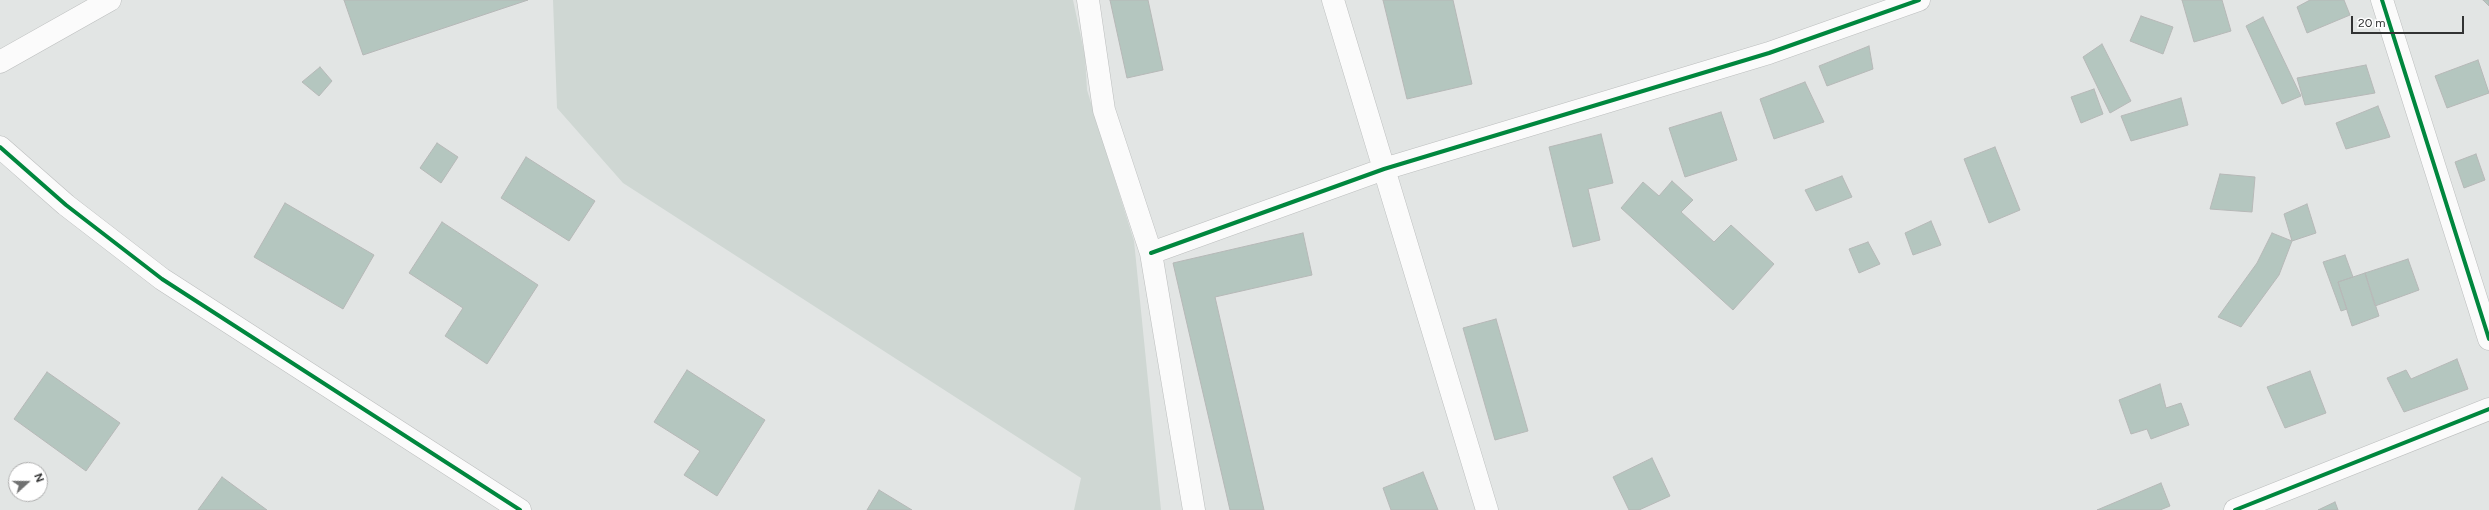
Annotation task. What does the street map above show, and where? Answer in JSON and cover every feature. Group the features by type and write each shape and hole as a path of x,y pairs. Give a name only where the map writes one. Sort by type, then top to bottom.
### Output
{"street":[{"path":"0,62 110,0"},
{"path":"1088,0 1104,110 1151,253 1194,510"},
{"path":"1333,0 1487,510"},
{"path":"1151,253 1384,169 1748,60 1918,0"},
{"path":"2382,0 2489,339"},
{"path":"0,147 66,205 162,279 520,510"},
{"path":"2235,510 2489,409"}],"shaded area":[{"path":"553,0 1073,0 1085,56 1087,90 1134,241 1161,510 1074,510 1081,478 623,183 557,108"}],"building":[{"path":"344,0 528,0 363,55"},
{"path":"1110,0 1148,0 1163,70 1127,78"},
{"path":"1383,0 1453,0 1472,84 1407,99"},
{"path":"2182,0 2222,0 2231,31 2194,42"},
{"path":"2310,0 2344,0 2350,15 2307,33 2297,7"},
{"path":"2483,0 2489,0 2489,6"},
{"path":"2141,16 2173,27 2163,54 2130,41"},
{"path":"2263,17 2301,96 2282,104 2246,26"},
{"path":"2102,44 2131,101 2110,113 2083,57"},
{"path":"1869,46 1873,69 1827,86 1819,66"},
{"path":"2478,60 2489,93 2447,108 2435,76"},
{"path":"2366,65 2375,93 2305,105 2297,78"},
{"path":"320,67 332,81 319,96 302,82"},
{"path":"1805,82 1824,122 1774,139 1760,99"},
{"path":"2094,89 2103,114 2081,123 2071,97"},
{"path":"2181,98 2188,125 2131,141 2121,116"},
{"path":"2378,106 2390,137 2346,149 2336,123"},
{"path":"1721,112 1737,160 1685,177 1669,128"},
{"path":"1601,134 1613,183 1588,189 1600,240 1573,247 1549,147"},
{"path":"437,143 458,157 441,183 420,168"},
{"path":"1995,147 2020,210 1989,223 1964,159"},
{"path":"2476,154 2485,180 2464,188 2455,162"},
{"path":"526,157 595,201 569,241 501,198"},
{"path":"2220,174 2255,177 2252,212 2210,209"},
{"path":"1842,176 1852,197 1816,211 1805,190"},
{"path":"1672,181 1693,200 1681,212 1714,242 1731,225 1774,264 1733,310 1621,208 1643,182 1659,196"},
{"path":"285,203 374,255 343,309 254,257"},
{"path":"2307,204 2316,233 2292,241 2284,214"},
{"path":"1931,221 1941,245 1913,255 1905,233"},
{"path":"442,222 538,285 487,364 445,336 463,308 409,273"},
{"path":"1303,233 1312,275 1215,297 1264,510 1230,510 1173,263"},
{"path":"2272,233 2292,241 2279,275 2241,327 2218,317 2257,263"},
{"path":"1868,242 1880,264 1859,273 1849,249"},
{"path":"2345,255 2353,277 2338,282 2347,309 2341,311 2323,262"},
{"path":"2408,259 2419,290 2375,306 2365,273"},
{"path":"2365,273 2379,316 2352,326 2338,282"},
{"path":"1496,319 1528,431 1495,440 1463,328"},
{"path":"2457,359 2468,389 2404,412 2387,378 2406,370 2411,379"},
{"path":"687,370 765,420 717,496 684,475 700,451 654,422"},
{"path":"2310,371 2326,413 2285,428 2267,387"},
{"path":"47,372 120,423 86,471 14,419"},
{"path":"2160,384 2166,408 2181,403 2189,425 2151,439 2147,429 2131,434 2119,400"},
{"path":"1652,458 1670,496 1639,510 1629,510 1613,477"},
{"path":"1423,472 1438,510 1391,510 1383,488"},
{"path":"222,477 267,510 198,510"},
{"path":"2161,483 2170,506 2160,510 2097,510"},
{"path":"879,490 912,510 867,510"},
{"path":"2335,502 2338,510 2318,510"}],"cycle path":[{"path":"1151,253 1384,169 1769,53 1919,0"},
{"path":"2382,0 2489,339"},
{"path":"0,147 66,205 162,279 520,510"},
{"path":"2235,510 2489,409"}]}
